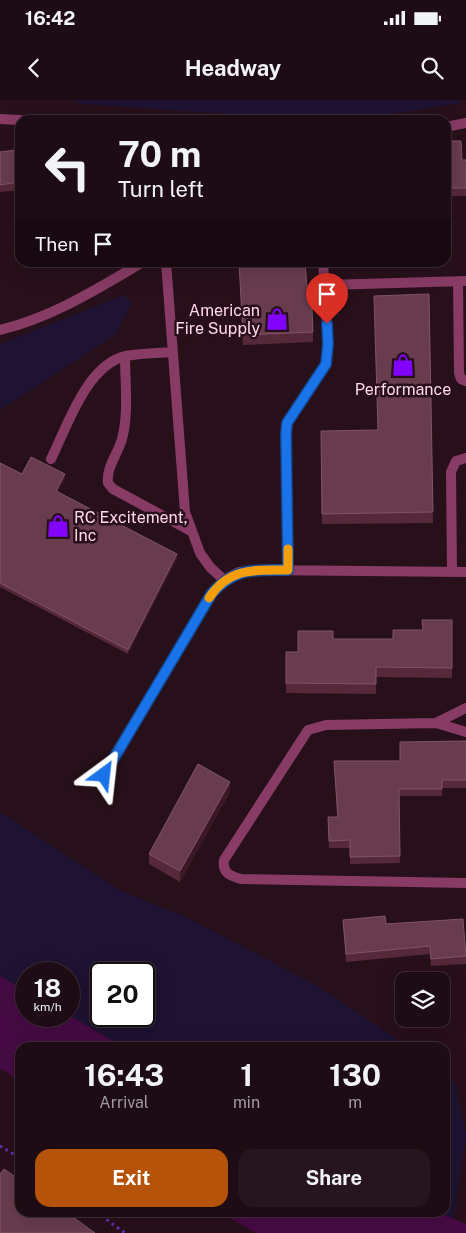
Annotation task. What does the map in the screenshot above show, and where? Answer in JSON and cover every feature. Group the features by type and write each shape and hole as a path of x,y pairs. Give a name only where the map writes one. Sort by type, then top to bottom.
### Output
{"lane":[{"path":"0,119 15,120"},
{"path":"451,126 466,123"},
{"path":"0,330 21,325 53,312 84,297 135,267"},
{"path":"166,267 185,512 200,553 210,567 224,580"},
{"path":"288,570 287,423 326,364 328,344 323,267"},
{"path":"325,285 462,281 459,373 461,379 466,381"},
{"path":"51,459 88,384 110,362 126,356 173,352"},
{"path":"126,356 124,425 122,439 110,467 108,483 113,489 191,531"},
{"path":"452,572 451,472 456,462 466,458"},
{"path":"104,775 198,614 224,580 239,572 288,570 466,572"},
{"path":"436,723 466,708"},
{"path":"466,732 436,723 326,724 308,730 224,860 223,865 225,872 230,876 241,879 466,883"}],"path":[{"path":"0,1146 15,1155"},
{"path":"103,1217 125,1233"}],"shaded area":[{"path":"73,100 462,100 460,103 385,115 246,115 82,104"},
{"path":"124,295 132,303 115,335 0,410 0,344"},
{"path":"0,812 121,891 188,918 316,985 401,1042 115,1042 80,1022 80,962 15,962 15,985 0,976"},
{"path":"0,976 15,985 15,1027 80,1027 80,1022 115,1042 15,1042 15,1078 0,1068"},
{"path":"450,1080 455,1084 466,1134 454,1219 449,1217"},
{"path":"228,1217 449,1217 466,1224 466,1233 256,1233"}],"building":[{"path":"451,141 461,141 462,160 466,160 466,188 451,188"},
{"path":"15,150 15,183 0,185 0,152"},
{"name":"American Fire Supply","path":"239,267 305,267 307,287 311,286 313,332 243,335"},
{"path":"429,294 433,512 322,514 321,431 378,430 374,296"},
{"name":"RC Excitement, Inc","path":"31,457 65,474 56,491 177,554 128,650 0,583 0,463 22,474"},
{"path":"422,620 452,620 452,668 376,667 376,684 286,683 286,652 298,652 298,631 333,631 333,639 393,639 393,630 423,630"},
{"path":"466,741 466,780 442,780 442,789 399,789 400,856 350,857 350,840 329,841 328,817 338,817 334,761 400,761 400,742"},
{"path":"198,764 230,782 180,871 149,854"},
{"path":"385,916 386,924 463,919 466,956 431,959 430,946 346,954 343,920"},
{"path":"4,1169 15,1177 15,1217 73,1217 95,1233 0,1233 0,1174"}],"slow traffic":[{"path":"209,598 224,580 239,572 288,570 288,549"}],"place":[{"name":"American Fire Supply","path":"277,319"},
{"name":"Performance","path":"403,365"},
{"name":"RC Excitement, Inc","path":"58,526"}],"route":[{"path":"104,775 212,593 224,580 239,572 288,570 287,423 326,364 328,355 327,324"}]}
